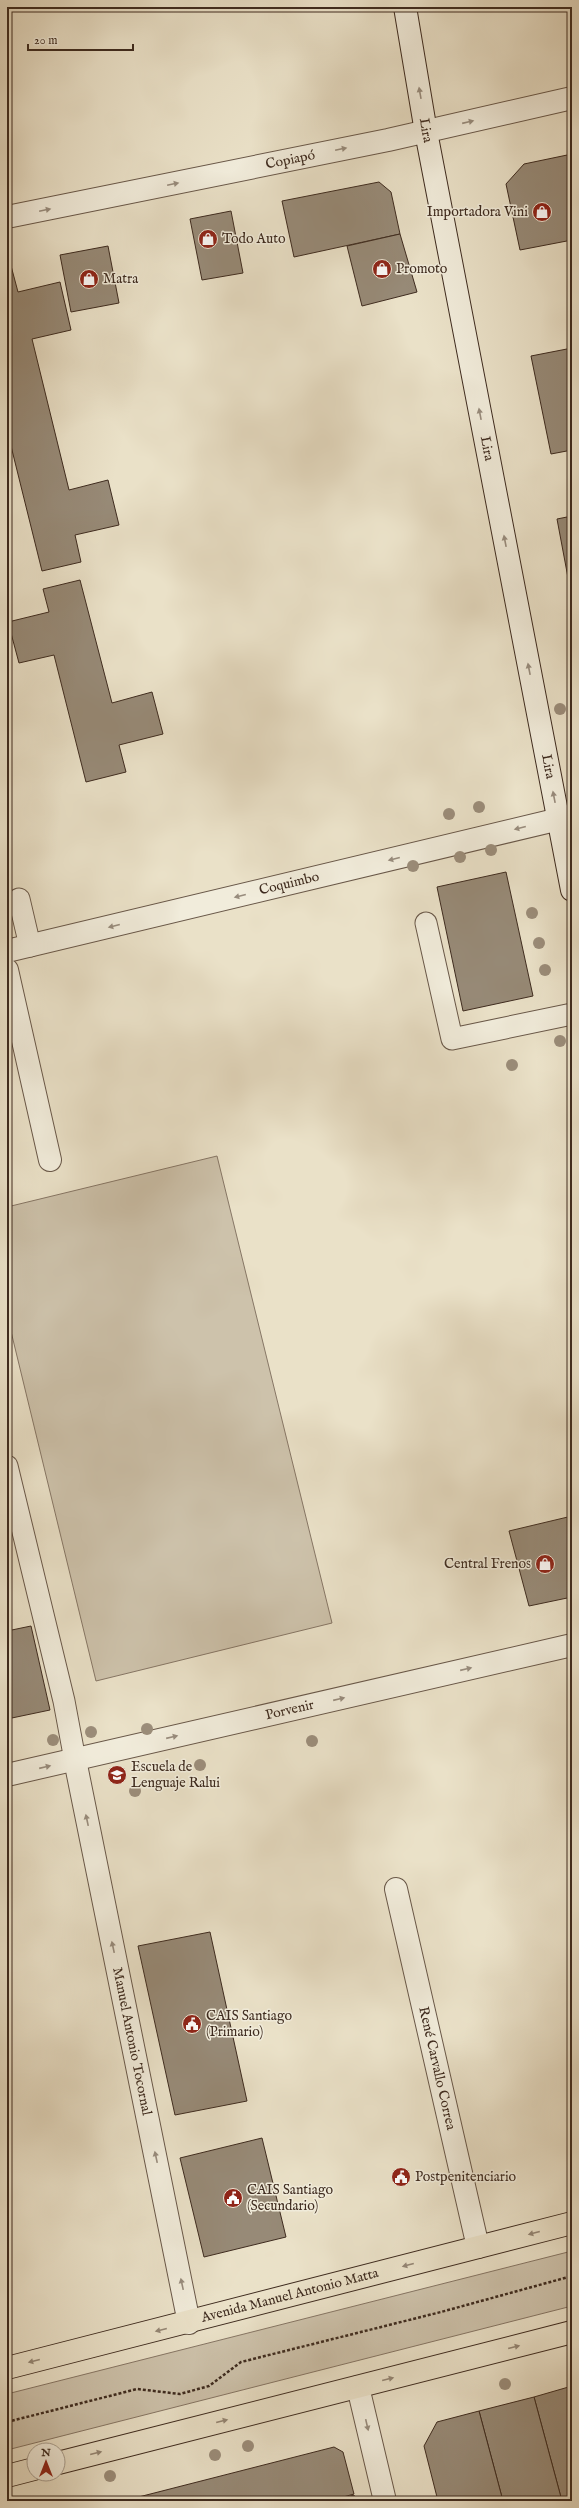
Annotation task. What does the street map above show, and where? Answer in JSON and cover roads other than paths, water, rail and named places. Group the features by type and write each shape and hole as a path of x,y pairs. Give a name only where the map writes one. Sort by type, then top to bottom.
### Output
{"main road":[{"name":"Avenida Manuel Antonio Matta","path":"7,2368 190,2323 572,2223"},
{"path":"66,2461 572,2332"},
{"path":"7,2476 26,2471"}],"street":[{"name":"Lira","path":"405,7 426,132 565,817 572,890"},
{"name":"Copiapó","path":"7,218 426,132 572,98"},
{"name":"Coquimbo","path":"7,951 565,817"},
{"path":"7,970 50,1160"},
{"name":"Porvenir","path":"7,1775 572,1645"},
{"name":"Manuel Antonio Tocornal","path":"75,1760 190,2323"},
{"name":"René Carvallo Correa","path":"396,1889 478,2247"},
{"path":"358,2387 385,2501"}],"lane":[{"path":"19,899 30,946"},
{"path":"426,923 452,1039 572,1014"},
{"path":"7,1466 64,1702 75,1760"}],"place":[{"name":"Importadora Vini","path":"542,212"},
{"name":"Todo Auto","path":"208,239"},
{"name":"Promoto","path":"382,269"},
{"name":"Matra","path":"89,279"},
{"name":"Central Frenos","path":"545,1564"},
{"name":"Escuela de Lenguaje Ralui","path":"117,1775"},
{"name":"CAIS Santiago (Primario)","path":"192,2024"},
{"name":"Postpenitenciario","path":"401,2177"},
{"name":"CAIS Santiago (Secundario)","path":"233,2198"}]}
